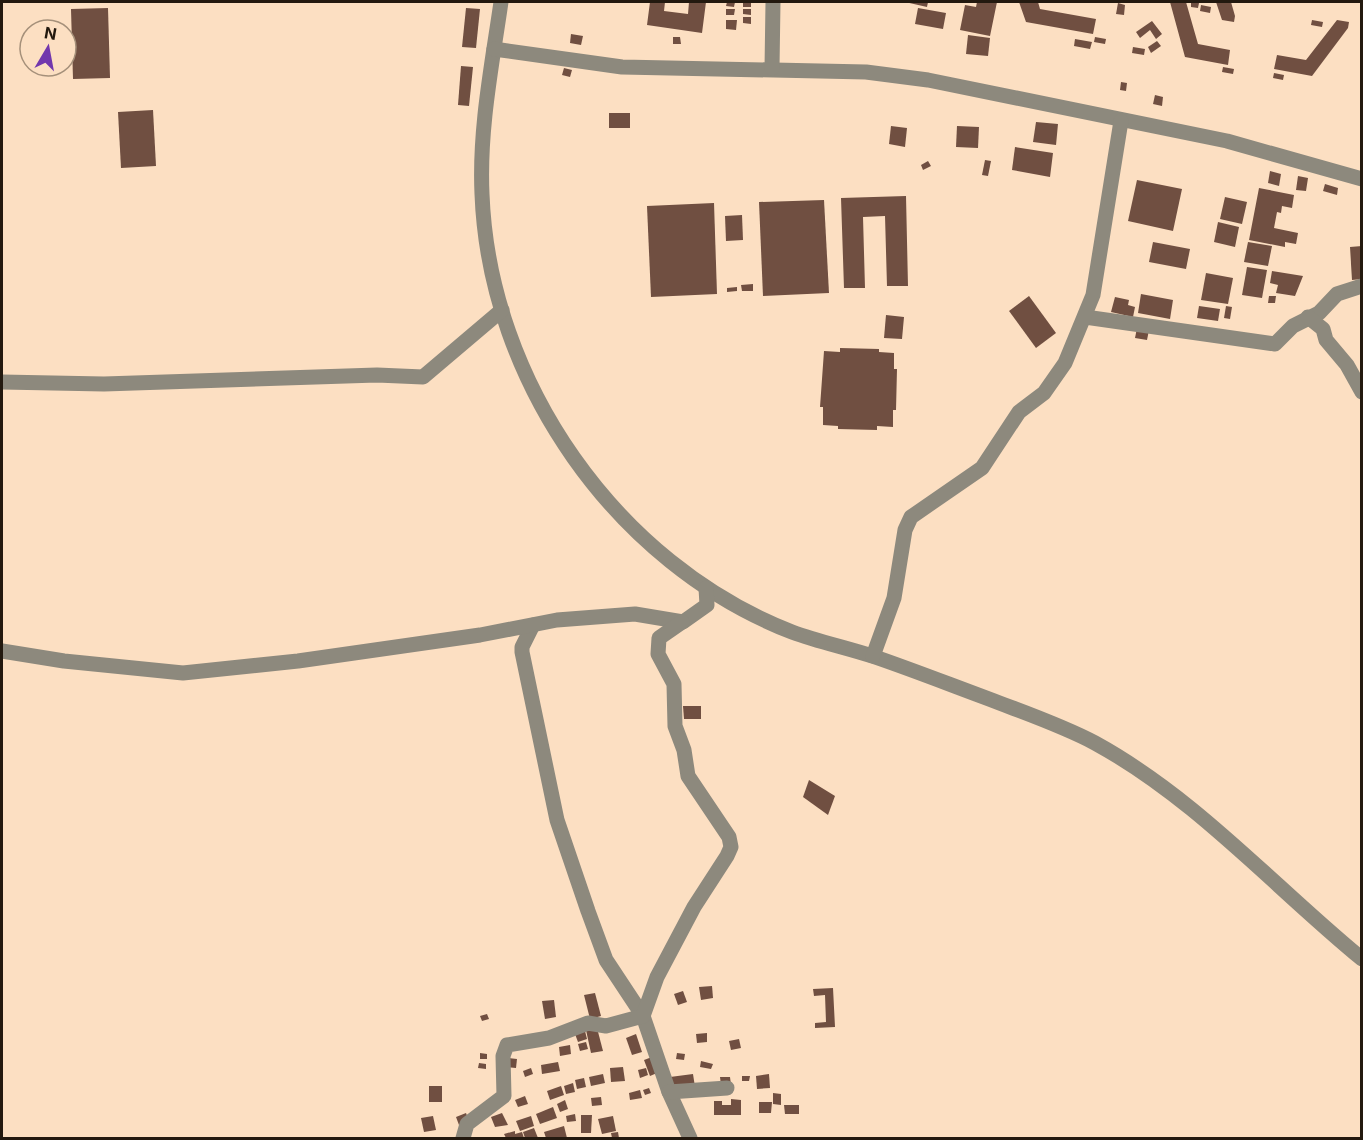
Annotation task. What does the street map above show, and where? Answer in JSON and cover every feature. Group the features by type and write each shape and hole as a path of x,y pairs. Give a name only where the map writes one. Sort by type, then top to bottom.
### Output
{"street":[{"path":"501,2 483,133 482,196 487,250 502,310 529,386 571,454 599,492 628,521 706,588 793,632 873,656 1070,730 1125,760 1181,798 1253,859 1362,960"},
{"path":"772,68 773,2"},
{"path":"494,49 622,66 866,72 928,80 1227,141 1362,179"},
{"path":"873,656 894,598 908,522 915,513 982,468 1019,412 1044,393 1065,363 1085,317 1099,270 1121,121"},
{"path":"1085,317 1272,344 1278,342 1293,326 1324,309 1337,294 1362,286"},
{"path":"2,382 104,384 377,375 423,377 502,310"},
{"path":"1308,317 1323,329 1326,340 1347,365 1358,390 1362,392"},
{"path":"643,1017 657,977 694,907 731,847 722,822 688,776 684,750 675,726 674,684 656,650 659,638 707,605 706,588"},
{"path":"2,651 64,661 183,673 298,661 480,636 533,625 623,614 683,622"},
{"path":"533,625 522,647 522,652 557,820 604,956 643,1017 669,1092 690,1138"},
{"path":"463,1138 467,1124 504,1096 503,1056 507,1045 549,1038 588,1023 606,1026 643,1017"},
{"path":"669,1092 727,1088"}],"building":[{"path":"650,2 665,2 664,11 688,14 689,2 706,2 702,33 647,25"},
{"path":"727,2 735,2 734,7 726,6"},
{"path":"743,2 751,2 751,7 743,7"},
{"path":"905,2 928,2 927,7"},
{"path":"977,2 997,2 990,36 960,30 965,5 976,7"},
{"path":"1019,2 1038,2 1040,9 1096,19 1093,34 1026,22"},
{"path":"1170,2 1186,2 1198,44 1230,50 1228,65 1185,57"},
{"path":"1191,2 1199,3 1198,8 1191,7"},
{"path":"1216,2 1231,2 1235,16 1234,22 1222,20"},
{"path":"1118,3 1125,5 1124,15 1116,14"},
{"path":"1201,5 1211,7 1210,13 1200,11"},
{"path":"108,8 110,78 73,79 78,78 78,18 71,18 71,9"},
{"path":"466,8 480,9 476,48 462,47"},
{"path":"918,8 946,13 943,29 915,24"},
{"path":"726,9 735,9 734,15 726,15"},
{"path":"743,9 751,9 751,15 743,14"},
{"path":"743,17 751,17 751,24 743,23"},
{"path":"726,20 737,20 736,30 726,29"},
{"path":"1312,20 1323,22 1322,27 1311,25"},
{"path":"1337,20 1349,22 1348,28 1312,76 1274,69 1277,55 1306,60"},
{"path":"1152,21 1162,34 1156,39 1150,30 1140,38 1136,32"},
{"path":"571,34 583,36 581,45 570,43"},
{"path":"968,35 990,38 988,56 966,54"},
{"path":"673,37 680,37 681,44 673,44"},
{"path":"1095,37 1106,39 1105,44 1094,42"},
{"path":"1075,39 1092,42 1090,49 1074,46"},
{"path":"1157,41 1161,46 1151,53 1148,47"},
{"path":"1133,47 1145,49 1144,55 1132,53"},
{"path":"461,66 473,67 469,106 458,105"},
{"path":"1223,67 1234,69 1233,74 1222,72"},
{"path":"564,68 572,70 570,77 562,75"},
{"path":"1274,73 1284,75 1283,80 1273,78"},
{"path":"1121,82 1127,83 1126,91 1120,90"},
{"path":"1155,95 1163,97 1162,106 1153,104"},
{"path":"153,110 156,166 121,168 118,112"},
{"path":"609,113 630,113 630,128 609,128"},
{"path":"1036,122 1058,124 1056,145 1033,142"},
{"path":"891,126 907,128 905,147 889,144"},
{"path":"957,126 979,127 978,148 956,147"},
{"path":"1015,147 1053,153 1050,177 1012,170"},
{"path":"985,160 991,161 988,176 982,175"},
{"path":"928,161 931,166 923,170 921,165"},
{"path":"1270,171 1281,174 1279,186 1268,183"},
{"path":"1298,176 1308,178 1306,191 1296,190"},
{"path":"1137,180 1182,189 1173,231 1128,221"},
{"path":"1325,184 1338,188 1337,195 1323,191"},
{"path":"1259,188 1294,195 1292,208 1282,206 1281,213 1277,212 1274,228 1298,233 1296,244 1285,242 1285,247 1249,240"},
{"path":"906,196 908,286 887,286 885,216 863,217 865,288 844,288 841,198"},
{"path":"1225,197 1247,202 1242,224 1220,219"},
{"path":"824,200 829,293 763,296 759,202"},
{"path":"714,203 717,294 651,297 647,206"},
{"path":"742,215 743,240 726,241 725,216"},
{"path":"1218,222 1239,227 1235,247 1214,242"},
{"path":"1153,242 1190,249 1186,269 1149,262"},
{"path":"1248,242 1272,246 1268,266 1244,262"},
{"path":"1362,246 1362,279 1352,280 1350,247"},
{"path":"1247,267 1267,270 1262,298 1242,295"},
{"path":"1272,271 1303,276 1295,296 1276,293 1278,285 1270,283"},
{"path":"1206,273 1233,278 1228,304 1201,300"},
{"path":"753,284 753,291 742,291 741,285"},
{"path":"737,287 737,291 727,292 727,288"},
{"path":"1141,294 1173,300 1170,319 1138,313"},
{"path":"1029,296 1056,333 1036,348 1009,311"},
{"path":"1269,296 1276,296 1275,303 1268,303"},
{"path":"1115,297 1129,300 1128,305 1135,307 1133,317 1111,312"},
{"path":"1199,306 1220,309 1218,321 1197,318"},
{"path":"1226,306 1232,307 1230,319 1224,318"},
{"path":"886,315 904,317 902,339 884,338"},
{"path":"1137,328 1149,330 1147,340 1135,338"},
{"path":"840,348 879,349 879,352 894,353 894,369 897,369 896,410 893,410 893,427 877,426 877,430 838,429 838,426 823,425 823,407 820,407 824,351 840,352"},
{"path":"683,706 701,706 701,719 684,719"},
{"path":"809,780 835,796 828,815 803,797"},
{"path":"712,986 713,998 701,1000 699,987"},
{"path":"833,988 835,1027 815,1028 815,1023 826,1022 825,995 814,996 813,989"},
{"path":"683,991 687,1002 678,1005 674,994"},
{"path":"595,993 601,1016 590,1019 584,995"},
{"path":"554,1000 556,1017 545,1019 542,1001"},
{"path":"487,1014 489,1019 482,1021 480,1016"},
{"path":"597,1028 603,1051 591,1053 586,1030"},
{"path":"585,1031 587,1039 578,1042 575,1034"},
{"path":"707,1033 707,1042 697,1043 696,1034"},
{"path":"636,1034 642,1052 632,1055 626,1038"},
{"path":"739,1039 741,1048 731,1050 729,1041"},
{"path":"586,1042 588,1049 580,1051 578,1044"},
{"path":"570,1045 571,1054 560,1056 559,1047"},
{"path":"480,1053 487,1054 487,1059 480,1059"},
{"path":"677,1053 685,1054 684,1060 676,1059"},
{"path":"652,1057 657,1073 650,1076 644,1060"},
{"path":"507,1058 517,1059 516,1068 506,1067"},
{"path":"701,1061 713,1064 711,1069 700,1067"},
{"path":"558,1062 560,1071 542,1074 541,1065"},
{"path":"479,1063 486,1064 486,1069 478,1068"},
{"path":"623,1067 625,1081 611,1082 610,1068"},
{"path":"531,1068 533,1074 525,1077 523,1071"},
{"path":"646,1068 648,1075 640,1078 638,1070"},
{"path":"603,1074 605,1083 591,1086 589,1077"},
{"path":"693,1074 695,1087 672,1090 670,1077"},
{"path":"769,1074 770,1088 757,1089 756,1076"},
{"path":"742,1076 750,1076 749,1081 742,1081"},
{"path":"720,1077 730,1077 731,1085 721,1085"},
{"path":"584,1078 586,1087 577,1089 575,1080"},
{"path":"573,1083 575,1092 566,1094 564,1086"},
{"path":"429,1086 442,1086 442,1102 429,1102"},
{"path":"561,1086 564,1095 550,1100 547,1091"},
{"path":"649,1088 651,1093 645,1095 643,1090"},
{"path":"640,1090 642,1098 630,1100 629,1093"},
{"path":"773,1093 781,1094 781,1105 773,1104"},
{"path":"525,1096 528,1104 518,1107 515,1100"},
{"path":"601,1097 602,1105 592,1106 591,1098"},
{"path":"731,1099 741,1100 741,1115 714,1115 714,1101 722,1101 722,1105 731,1105"},
{"path":"565,1100 568,1109 560,1112 557,1104"},
{"path":"759,1102 772,1102 771,1113 759,1113"},
{"path":"784,1105 799,1105 799,1114 785,1114"},
{"path":"553,1107 557,1118 540,1124 536,1114"},
{"path":"466,1113 469,1121 459,1125 456,1117"},
{"path":"502,1113 508,1125 495,1127 491,1117"},
{"path":"575,1114 576,1121 567,1122 566,1116"},
{"path":"581,1115 592,1115 591,1133 581,1133"},
{"path":"433,1116 436,1130 424,1132 421,1118"},
{"path":"531,1116 534,1126 520,1131 516,1121"},
{"path":"613,1116 616,1131 602,1134 598,1119"},
{"path":"564,1126 567,1138 546,1138 544,1132"},
{"path":"534,1128 538,1138 525,1138 523,1132"},
{"path":"515,1131 515,1134 522,1132 524,1138 506,1138 504,1134"},
{"path":"618,1132 619,1138 612,1138 611,1133"}]}
